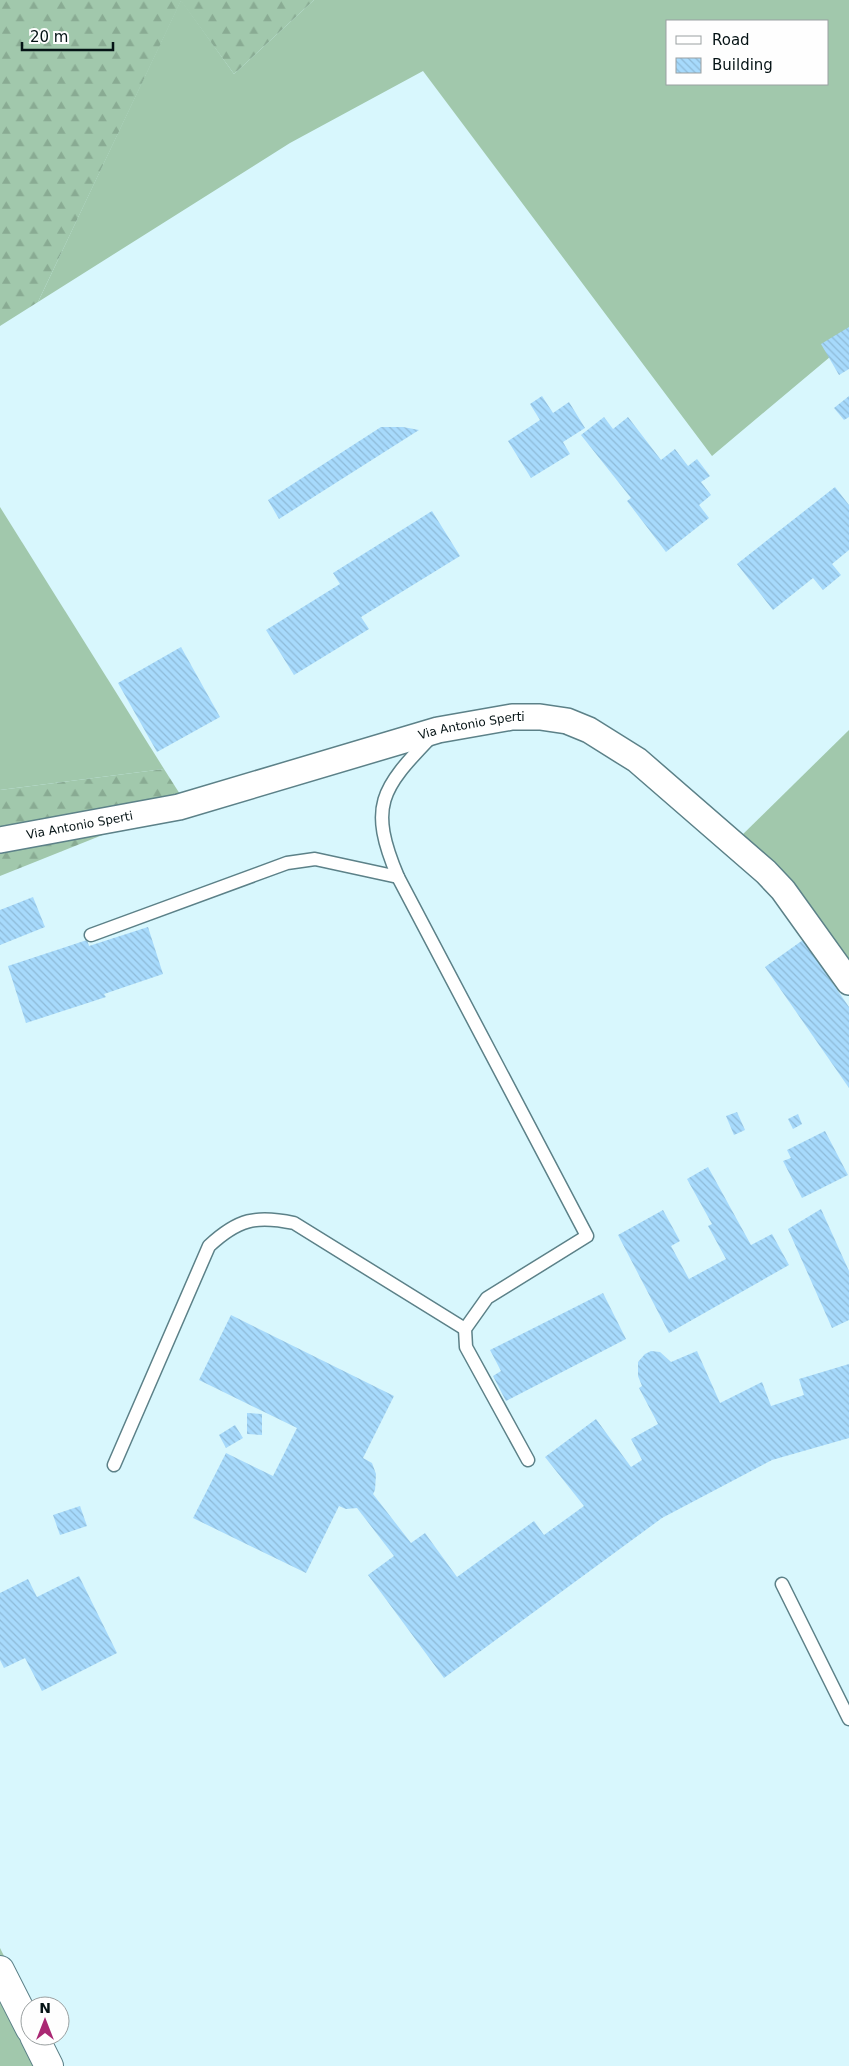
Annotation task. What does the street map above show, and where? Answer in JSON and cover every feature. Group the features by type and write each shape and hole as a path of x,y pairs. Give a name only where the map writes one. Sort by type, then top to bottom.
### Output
{"street":[{"name":"Via Antonio Sperti","path":"0,840 179,807 438,730 512,716 540,716 567,721 589,730 637,760 766,872 783,890 849,982"},
{"path":"0,1970 20,2009"},
{"path":"39,2046 49,2066"}],"lane":[{"path":"438,730 399,770 390,784 384,800 381,817 383,836 398,877 587,1236 486,1298 464,1329 466,1347 528,1460"},
{"path":"91,935 287,862 315,859 398,877"},
{"path":"114,1465 209,1246 225,1230 249,1220 272,1219 294,1223 464,1329"},
{"path":"782,1584 849,1719"}],"green space":[{"path":"0,0 314,0 234,74 181,1 38,302 0,326"},
{"path":"181,0 234,74 314,0 849,0 849,341 712,456 423,71 290,143 38,302"},
{"path":"0,507 164,769 0,790"},
{"path":"849,730 849,967 738,839"},
{"path":"164,769 185,802 0,876 0,790"},
{"path":"0,1948 24,1996 20,1996 20,2046 49,2046 59,2066 0,2066"}],"building":[{"path":"849,327 849,369 839,375 821,344"},
{"path":"542,396 553,413 569,402 585,428 563,442 570,454 531,478 508,441 540,420 530,404"},
{"path":"849,396 849,417 844,420 834,408"},
{"path":"604,417 613,429 628,417 661,460 675,449 688,466 697,459 710,476 701,482 711,495 699,505 709,518 666,552 627,501 631,498 581,435"},
{"path":"381,427 403,427 419,430 279,519 268,500"},
{"path":"835,487 849,505 849,550 832,564 841,575 823,590 813,578 773,610 737,564"},
{"path":"432,511 460,556 361,617 369,629 294,675 266,630 340,584 333,573"},
{"path":"181,647 220,717 157,752 118,683"},
{"path":"33,897 45,927 0,945 0,910"},
{"path":"148,927 163,974 104,994 106,997 26,1023 8,966 87,940 89,946"},
{"path":"803,940 849,1007 849,1088 765,967"},
{"path":"737,1112 745,1130 734,1135 726,1116"},
{"path":"798,1114 802,1124 793,1129 788,1119"},
{"path":"825,1131 848,1175 802,1198 783,1161 791,1158 787,1150"},
{"path":"708,1167 751,1245 772,1234 789,1265 669,1333 618,1235 663,1210 680,1241 671,1246 689,1279 726,1259 708,1226 712,1224 687,1179"},
{"path":"821,1209 849,1271 849,1320 832,1328 788,1229"},
{"path":"603,1293 626,1339 506,1401 493,1376 501,1371 490,1350"},
{"path":"231,1315 394,1396 363,1458 372,1463 376,1474 373,1494 411,1543 425,1533 457,1577 534,1521 544,1535 584,1506 545,1457 596,1419 631,1467 642,1460 631,1439 658,1424 639,1388 642,1386 638,1376 638,1362 645,1354 651,1351 660,1352 671,1362 697,1351 720,1403 762,1382 771,1406 804,1395 799,1379 849,1364 849,1438 772,1460 662,1518 444,1678 368,1575 394,1556 357,1508 346,1509 339,1506 306,1573 193,1518 226,1453 273,1476 297,1428 199,1380"},
{"path":"247,1413 262,1414 262,1435 247,1434"},
{"path":"235,1425 243,1438 226,1448 219,1435"},
{"path":"80,1506 87,1526 60,1535 53,1515"},
{"path":"79,1576 117,1653 42,1691 25,1658 4,1668 0,1660 0,1593 28,1579 37,1597"}]}
